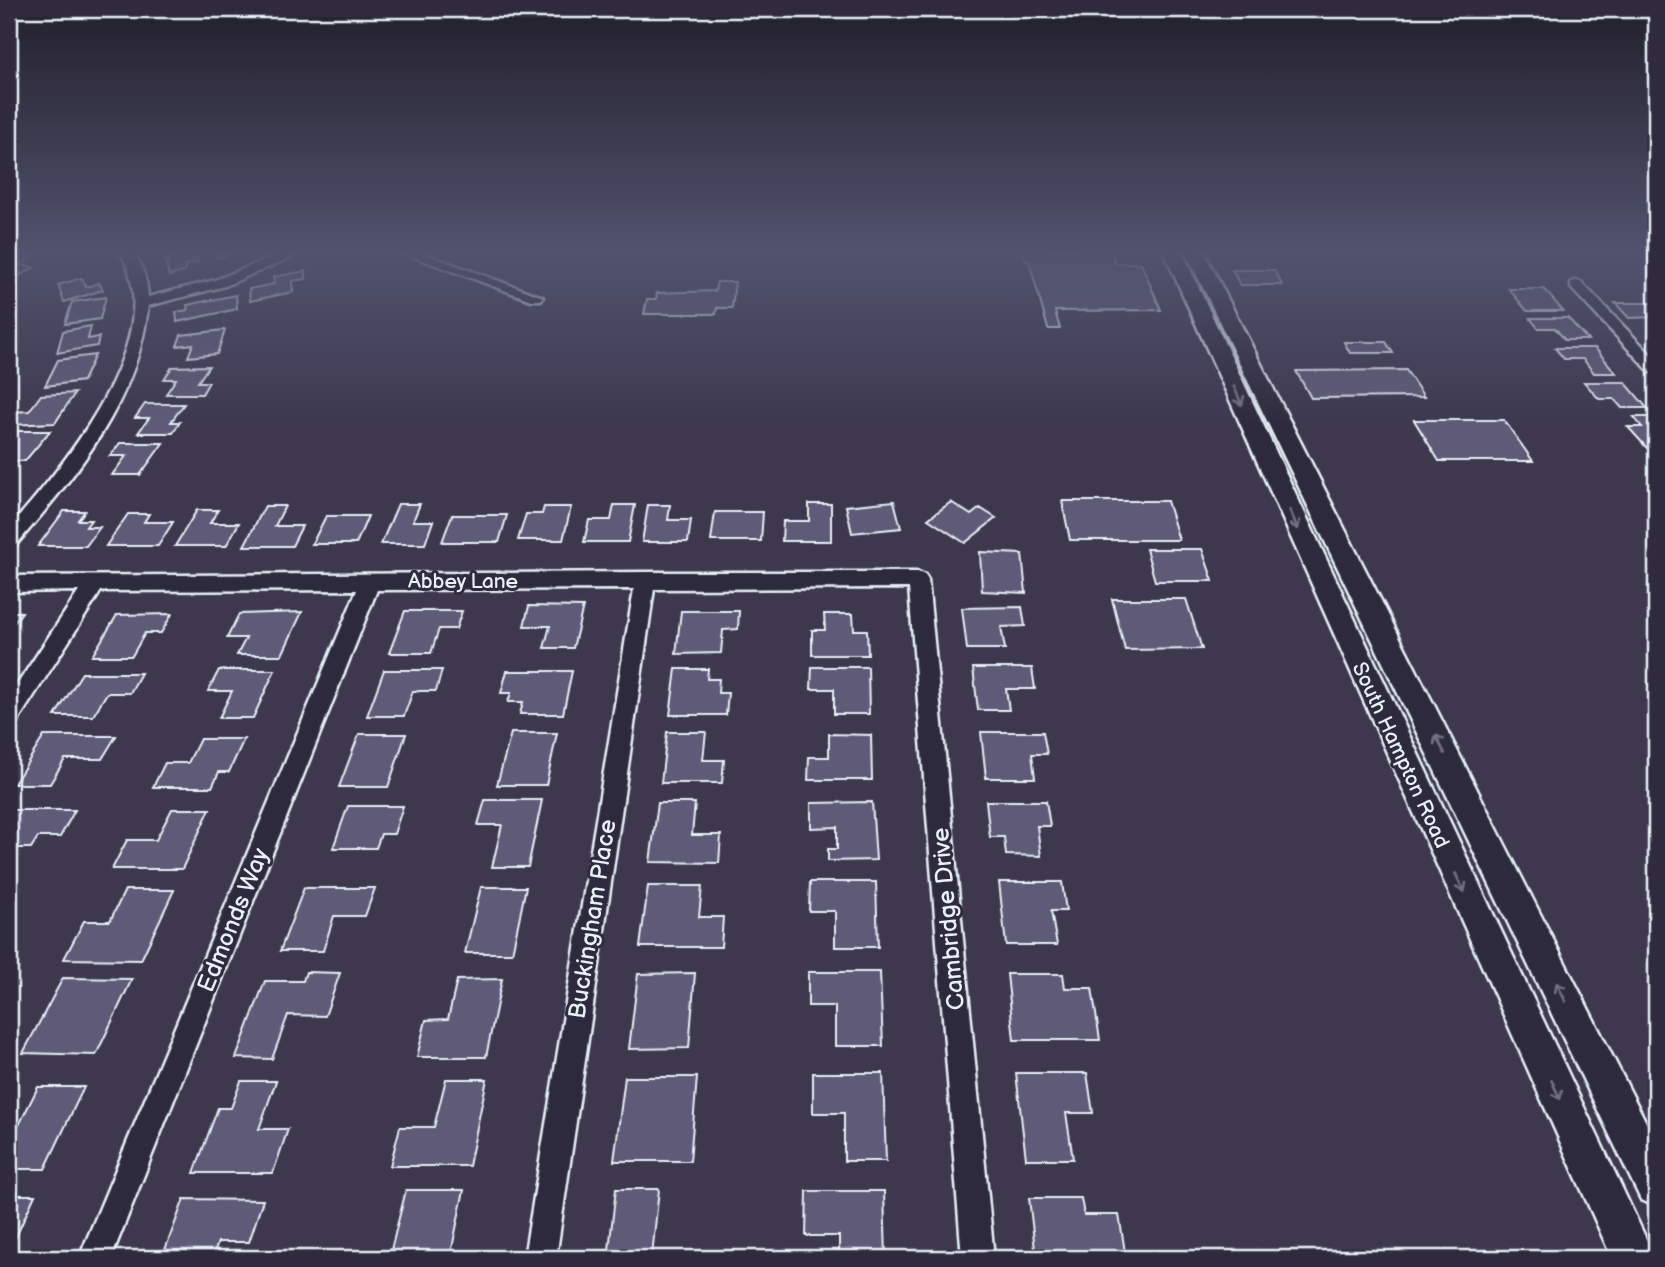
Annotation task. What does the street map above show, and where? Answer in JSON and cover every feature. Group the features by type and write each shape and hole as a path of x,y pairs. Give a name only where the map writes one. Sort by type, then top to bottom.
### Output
{"main road":[{"name":"South Hampton Road","path":"1198,309 1222,362 1282,458 1462,789 1656,1185"},
{"name":"South Hampton Road","path":"1224,309 1250,361 1282,458 1418,791 1634,1258"},
{"path":"1222,362 1250,361"},
{"path":"1418,791 1462,789"}],"street":[{"path":"9,540 87,445 112,402 133,352 140,309"},
{"path":"1599,309 1656,369"},
{"path":"1635,346 1656,345"},
{"name":"Buckingham Place","path":"540,1258 645,580"},
{"name":"Abbey Lane","path":"9,584 918,580"},
{"name":"Cambridge Drive","path":"918,580 978,1258"},
{"name":"Edmonds Way","path":"95,1258 370,582"},
{"path":"9,715 95,584"}],"building":[{"path":"70,309 103,309 100,319 65,324"},
{"path":"236,309 177,322 176,312"},
{"path":"645,309 717,309 716,314 644,314"},
{"path":"1042,309 1161,310 1055,311 1060,329 1048,329"},
{"path":"1525,309 1563,311 1527,311"},
{"path":"1621,309 1656,309 1656,317 1629,318"},
{"path":"1530,318 1568,318 1588,340 1565,340 1555,328 1538,328"},
{"path":"91,326 88,339 99,337 97,346 57,353 63,331"},
{"path":"225,330 217,354 188,357 193,344 177,346 181,335"},
{"path":"1344,342 1386,342 1393,353 1350,353"},
{"path":"1555,348 1595,348 1616,373 1594,373 1583,359 1564,359"},
{"path":"95,355 83,381 45,386 58,360"},
{"path":"209,366 198,382 209,382 202,394 166,394 176,379 164,379 172,367"},
{"path":"1406,370 1424,397 1311,398 1296,371"},
{"path":"1584,382 1625,382 1647,408 1622,408 1614,399 1599,399"},
{"path":"75,393 55,423 9,425 11,412 29,411 41,395"},
{"path":"145,404 184,404 171,422 180,422 173,433 138,433 149,418 135,418"},
{"path":"1634,417 1656,417 1656,448 1647,448 1628,427 1642,427"},
{"path":"1414,420 1504,420 1533,461 1439,461"},
{"path":"9,431 50,431 25,461 9,461"},
{"path":"120,443 163,443 140,475 112,475 126,456 110,456"},
{"path":"894,501 901,528 852,533 846,506"},
{"path":"1062,501 1167,501 1179,540 1070,540"},
{"path":"951,502 971,515 980,508 996,518 965,543 928,519"},
{"path":"398,504 420,504 413,521 433,521 425,544 381,544"},
{"path":"809,504 831,504 831,541 782,541 783,521 809,521"},
{"path":"614,505 635,505 628,542 584,542 589,520 611,520"},
{"path":"648,505 670,505 668,520 691,520 688,542 642,542"},
{"path":"265,506 285,506 275,526 302,526 292,546 244,546"},
{"path":"544,507 571,507 563,540 518,540 526,514 542,514"},
{"path":"197,510 218,510 210,523 239,523 226,546 175,546"},
{"path":"64,511 85,511 78,520 91,520 86,527 100,527 86,546 38,546"},
{"path":"715,512 763,512 761,541 711,541"},
{"path":"128,514 149,514 144,522 173,522 158,546 106,546"},
{"path":"452,515 507,515 499,542 442,542"},
{"path":"326,516 368,516 356,544 312,544"},
{"path":"1146,549 1202,549 1213,581 1155,581"},
{"path":"980,552 1022,554 1026,593 982,591"},
{"path":"1112,599 1186,599 1202,649 1125,650"},
{"path":"529,606 583,607 573,648 544,648 550,626 524,626"},
{"path":"1022,607 1025,626 1001,627 1005,649 967,649 962,608"},
{"path":"405,611 462,611 456,629 439,629 431,653 389,653"},
{"path":"681,611 739,611 738,629 723,630 721,653 676,654"},
{"path":"9,612 22,612 9,630"},
{"path":"302,612 282,655 237,655 246,638 227,638 239,614"},
{"path":"172,614 161,633 145,633 132,656 92,656 117,615"},
{"path":"824,614 853,614 854,630 867,630 868,655 812,655 812,630 825,630"},
{"path":"812,667 868,667 869,714 834,714 834,689 811,689"},
{"path":"973,668 1032,668 1035,689 1006,689 1009,710 978,710"},
{"path":"676,669 708,669 707,679 719,679 718,693 728,693 726,715 670,715"},
{"path":"219,670 275,670 253,718 219,718 232,691 208,691"},
{"path":"384,670 442,670 436,691 413,691 404,716 367,716"},
{"path":"507,671 572,671 563,714 520,714 523,702 508,702 511,693 501,693"},
{"path":"82,673 141,673 130,693 107,693 93,716 55,716"},
{"path":"667,732 706,732 703,760 724,760 722,783 661,783"},
{"path":"981,732 1043,732 1047,754 1032,754 1035,778 986,778"},
{"path":"511,733 557,733 546,785 497,785"},
{"path":"359,734 406,734 388,787 339,787"},
{"path":"829,734 871,735 872,780 808,780 809,757 829,757"},
{"path":"44,736 116,736 102,759 65,759 50,784 14,784"},
{"path":"200,739 244,739 229,772 219,772 212,787 153,787 165,763 188,763"},
{"path":"485,800 542,800 528,867 492,867 502,825 478,825"},
{"path":"986,801 1046,801 1050,826 1037,826 1041,856 1006,855 1004,837 990,837"},
{"path":"872,802 876,860 828,861 828,849 837,849 837,827 811,828 811,803"},
{"path":"658,803 695,803 692,835 721,835 719,863 650,862"},
{"path":"348,806 403,806 394,834 381,834 376,848 333,848"},
{"path":"172,809 210,809 182,869 112,869 127,840 156,840"},
{"path":"9,810 75,810 60,837 38,837 31,848 15,848 9,859"},
{"path":"810,882 876,882 878,947 835,947 835,911 809,911"},
{"path":"999,882 1062,882 1066,911 1051,911 1057,945 1006,945"},
{"path":"648,886 702,886 699,917 723,917 721,947 640,947"},
{"path":"481,887 526,887 512,953 465,953"},
{"path":"304,888 375,888 365,916 334,916 323,951 280,951"},
{"path":"125,890 174,890 141,960 64,959 84,921 110,921"},
{"path":"306,972 340,973 325,1016 288,1015 272,1059 236,1058 265,981 303,981"},
{"path":"808,972 880,972 883,1046 835,1046 835,1006 808,1006"},
{"path":"695,973 689,1048 629,1049 638,974"},
{"path":"1007,974 1063,974 1065,988 1092,988 1100,1040 1014,1040"},
{"path":"63,978 132,979 96,1055 23,1053"},
{"path":"502,979 486,1057 417,1057 426,1020 448,1019 457,980"},
{"path":"813,1073 883,1073 886,1161 844,1161 844,1113 813,1113"},
{"path":"1016,1073 1087,1073 1093,1113 1066,1113 1073,1159 1026,1159"},
{"path":"625,1077 697,1077 690,1161 614,1161"},
{"path":"446,1079 487,1079 469,1166 390,1166 400,1127 434,1127"},
{"path":"241,1081 276,1081 259,1129 288,1129 273,1173 194,1173 218,1108 231,1108"},
{"path":"38,1087 84,1087 45,1169 9,1169 9,1129 17,1129"},
{"path":"616,1189 659,1189 652,1256 684,1258 608,1258"},
{"path":"406,1190 464,1190 450,1258 389,1258"},
{"path":"807,1191 884,1191 886,1258 839,1258 839,1236 806,1236"},
{"path":"9,1195 35,1195 9,1252"},
{"path":"1029,1198 1081,1198 1084,1215 1119,1215 1126,1258 1036,1258"},
{"path":"184,1199 263,1200 249,1242 218,1242 212,1258 162,1258"}]}
